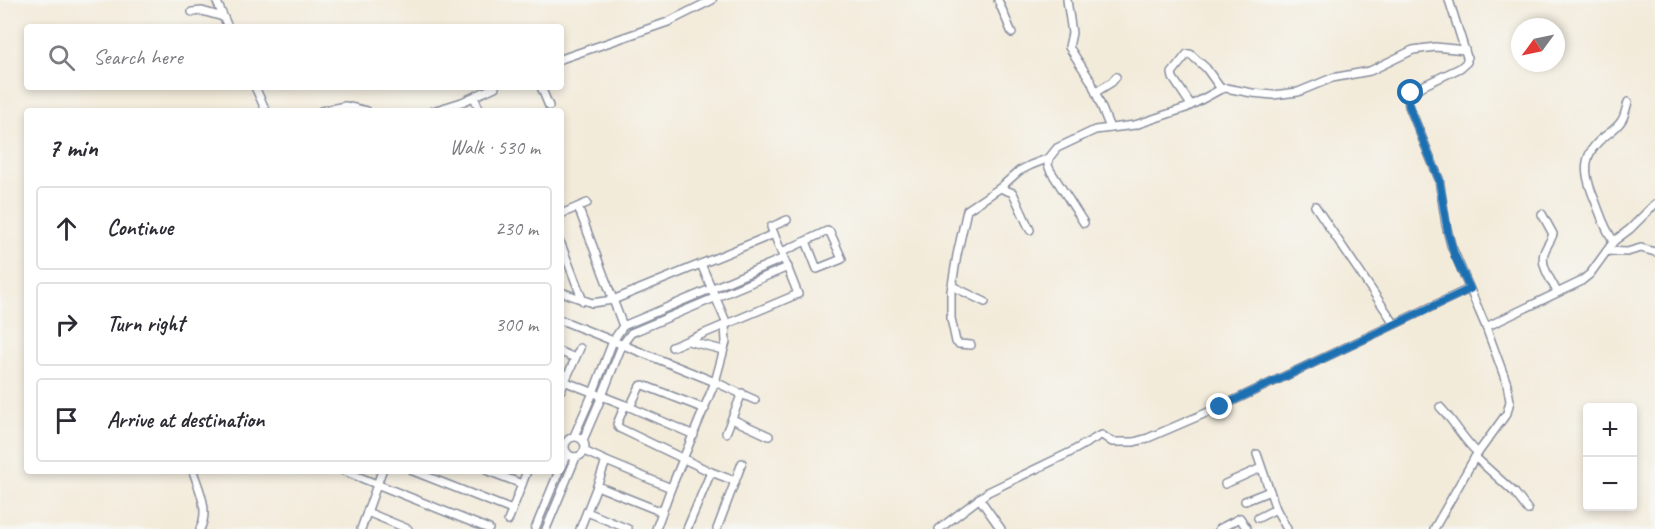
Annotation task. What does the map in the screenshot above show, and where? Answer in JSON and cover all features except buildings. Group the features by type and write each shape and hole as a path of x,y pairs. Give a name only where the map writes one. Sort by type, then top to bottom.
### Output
{"street":[{"path":"216,0 226,24"},
{"path":"564,58 668,22 712,0"},
{"path":"998,0 1012,33"},
{"path":"1067,0 1072,33 1069,47 1096,92 1110,128"},
{"path":"1434,529 1477,455 1507,412 1510,401 1507,384 1486,327 1454,254 1439,179 1408,100 1414,90 1464,66 1467,62 1449,0"},
{"path":"192,12 200,11 223,17"},
{"path":"971,345 959,344 955,340 951,318 952,286 967,210 1000,188 1019,171 1049,158 1057,148 1095,130 1143,123 1191,105 1221,89 1273,95 1292,93 1332,78 1370,70 1413,50 1435,47 1465,50"},
{"path":"1191,105 1172,73 1187,54 1206,68 1221,89"},
{"path":"1096,92 1116,77"},
{"path":"256,90 265,108"},
{"path":"443,108 488,90"},
{"path":"542,90 549,106"},
{"path":"474,96 479,108"},
{"path":"1614,241 1603,222 1585,171 1590,153 1598,142 1619,124 1628,102"},
{"path":"335,108 345,106 354,108"},
{"path":"1049,158 1050,170 1084,223"},
{"path":"1000,188 1014,193 1030,230"},
{"path":"564,213 586,203"},
{"path":"1486,327 1580,282 1590,274 1614,241 1630,229 1655,204"},
{"path":"1315,206 1394,323"},
{"path":"578,207 623,326"},
{"path":"1542,214 1553,234 1544,254 1544,261 1557,292"},
{"path":"672,347 798,294 771,227 787,220"},
{"path":"564,441 574,436 613,341 623,326 783,255 806,241 827,231 830,232 842,259 817,269 806,241"},
{"path":"564,293 592,303 613,300 774,234"},
{"path":"1607,251 1628,252 1641,248 1655,252"},
{"path":"564,252 583,301"},
{"path":"656,529 705,409 726,342 725,325 727,324 701,264"},
{"path":"583,440 622,345 631,333 788,267"},
{"path":"952,286 985,302"},
{"path":"939,529 993,489 1099,436 1102,435 1112,442 1134,442 1179,426 1470,289"},
{"path":"564,321 755,400"},
{"path":"688,340 723,350"},
{"path":"564,379 580,348"},
{"path":"564,353 575,358"},
{"path":"564,381 694,435"},
{"path":"705,409 643,385 640,386 617,424 619,428 683,459 735,481"},
{"path":"726,434 741,393"},
{"path":"1440,407 1450,417 1477,455 1515,493 1528,510"},
{"path":"732,419 769,436"},
{"path":"564,448 571,456 580,456 585,446 583,440 574,436"},
{"path":"584,451 672,488"},
{"path":"564,460 567,453"},
{"path":"1257,454 1276,509 1287,529"},
{"path":"546,529 576,457"},
{"path":"580,529 606,461"},
{"path":"717,529 742,463"},
{"path":"1225,484 1261,468"},
{"path":"687,529 711,472"},
{"path":"194,474 205,514 200,529"},
{"path":"351,474 489,529"},
{"path":"361,529 381,474"},
{"path":"420,474 512,510"},
{"path":"496,474 522,484"},
{"path":"508,521 526,474"},
{"path":"535,529 558,474"},
{"path":"597,486 662,513"},
{"path":"1245,501 1270,491"},
{"path":"979,498 1001,529"},
{"path":"1257,518 1276,509"},
{"path":"367,512 408,529"},
{"path":"587,512 628,529"},
{"path":"1219,529 1240,518 1246,529"}],"route":[{"path":"1220,407 1470,289 1454,254 1448,233 1439,179 1409,106 1408,97 1411,93"}]}
